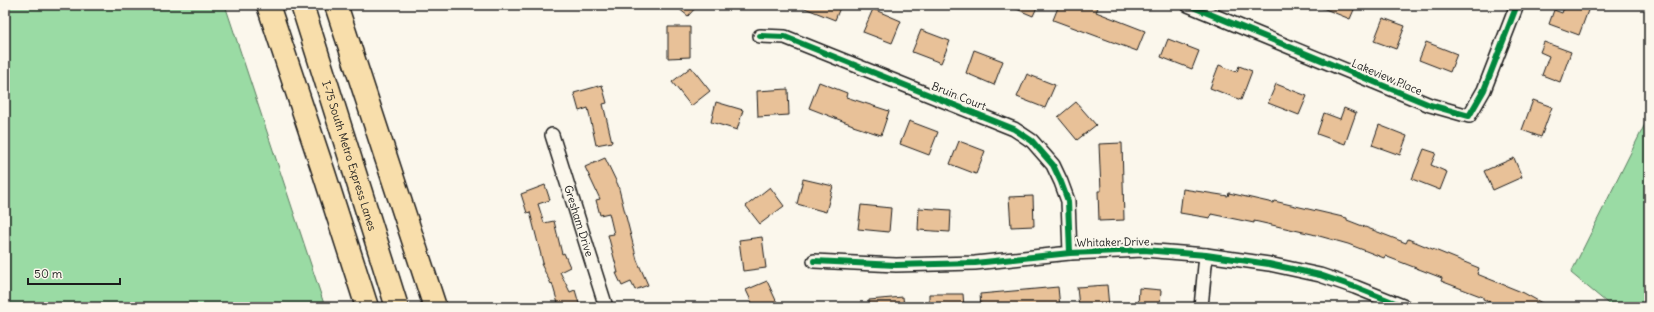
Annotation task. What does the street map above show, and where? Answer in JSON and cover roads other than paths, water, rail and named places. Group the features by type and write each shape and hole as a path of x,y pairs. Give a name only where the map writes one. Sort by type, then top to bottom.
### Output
{"highway":[{"path":"268,5 367,307"},
{"name":"I-75 South Metro Express Lanes","path":"302,5 397,307"},
{"path":"336,5 435,307"}],"street":[{"name":"Lakeview Place","path":"1188,5 1430,105 1469,116 1484,90 1517,5"},
{"name":"Bruin Court","path":"760,36 785,37 1014,129 1032,141 1053,165 1068,201 1070,253"},
{"name":"Gresham Drive","path":"552,135 606,307"},
{"name":"Whitaker Drive","path":"814,261 904,265 975,263 1070,253 1144,250 1206,255 1270,264 1320,275 1405,307"},
{"path":"1201,307 1206,255"}]}
